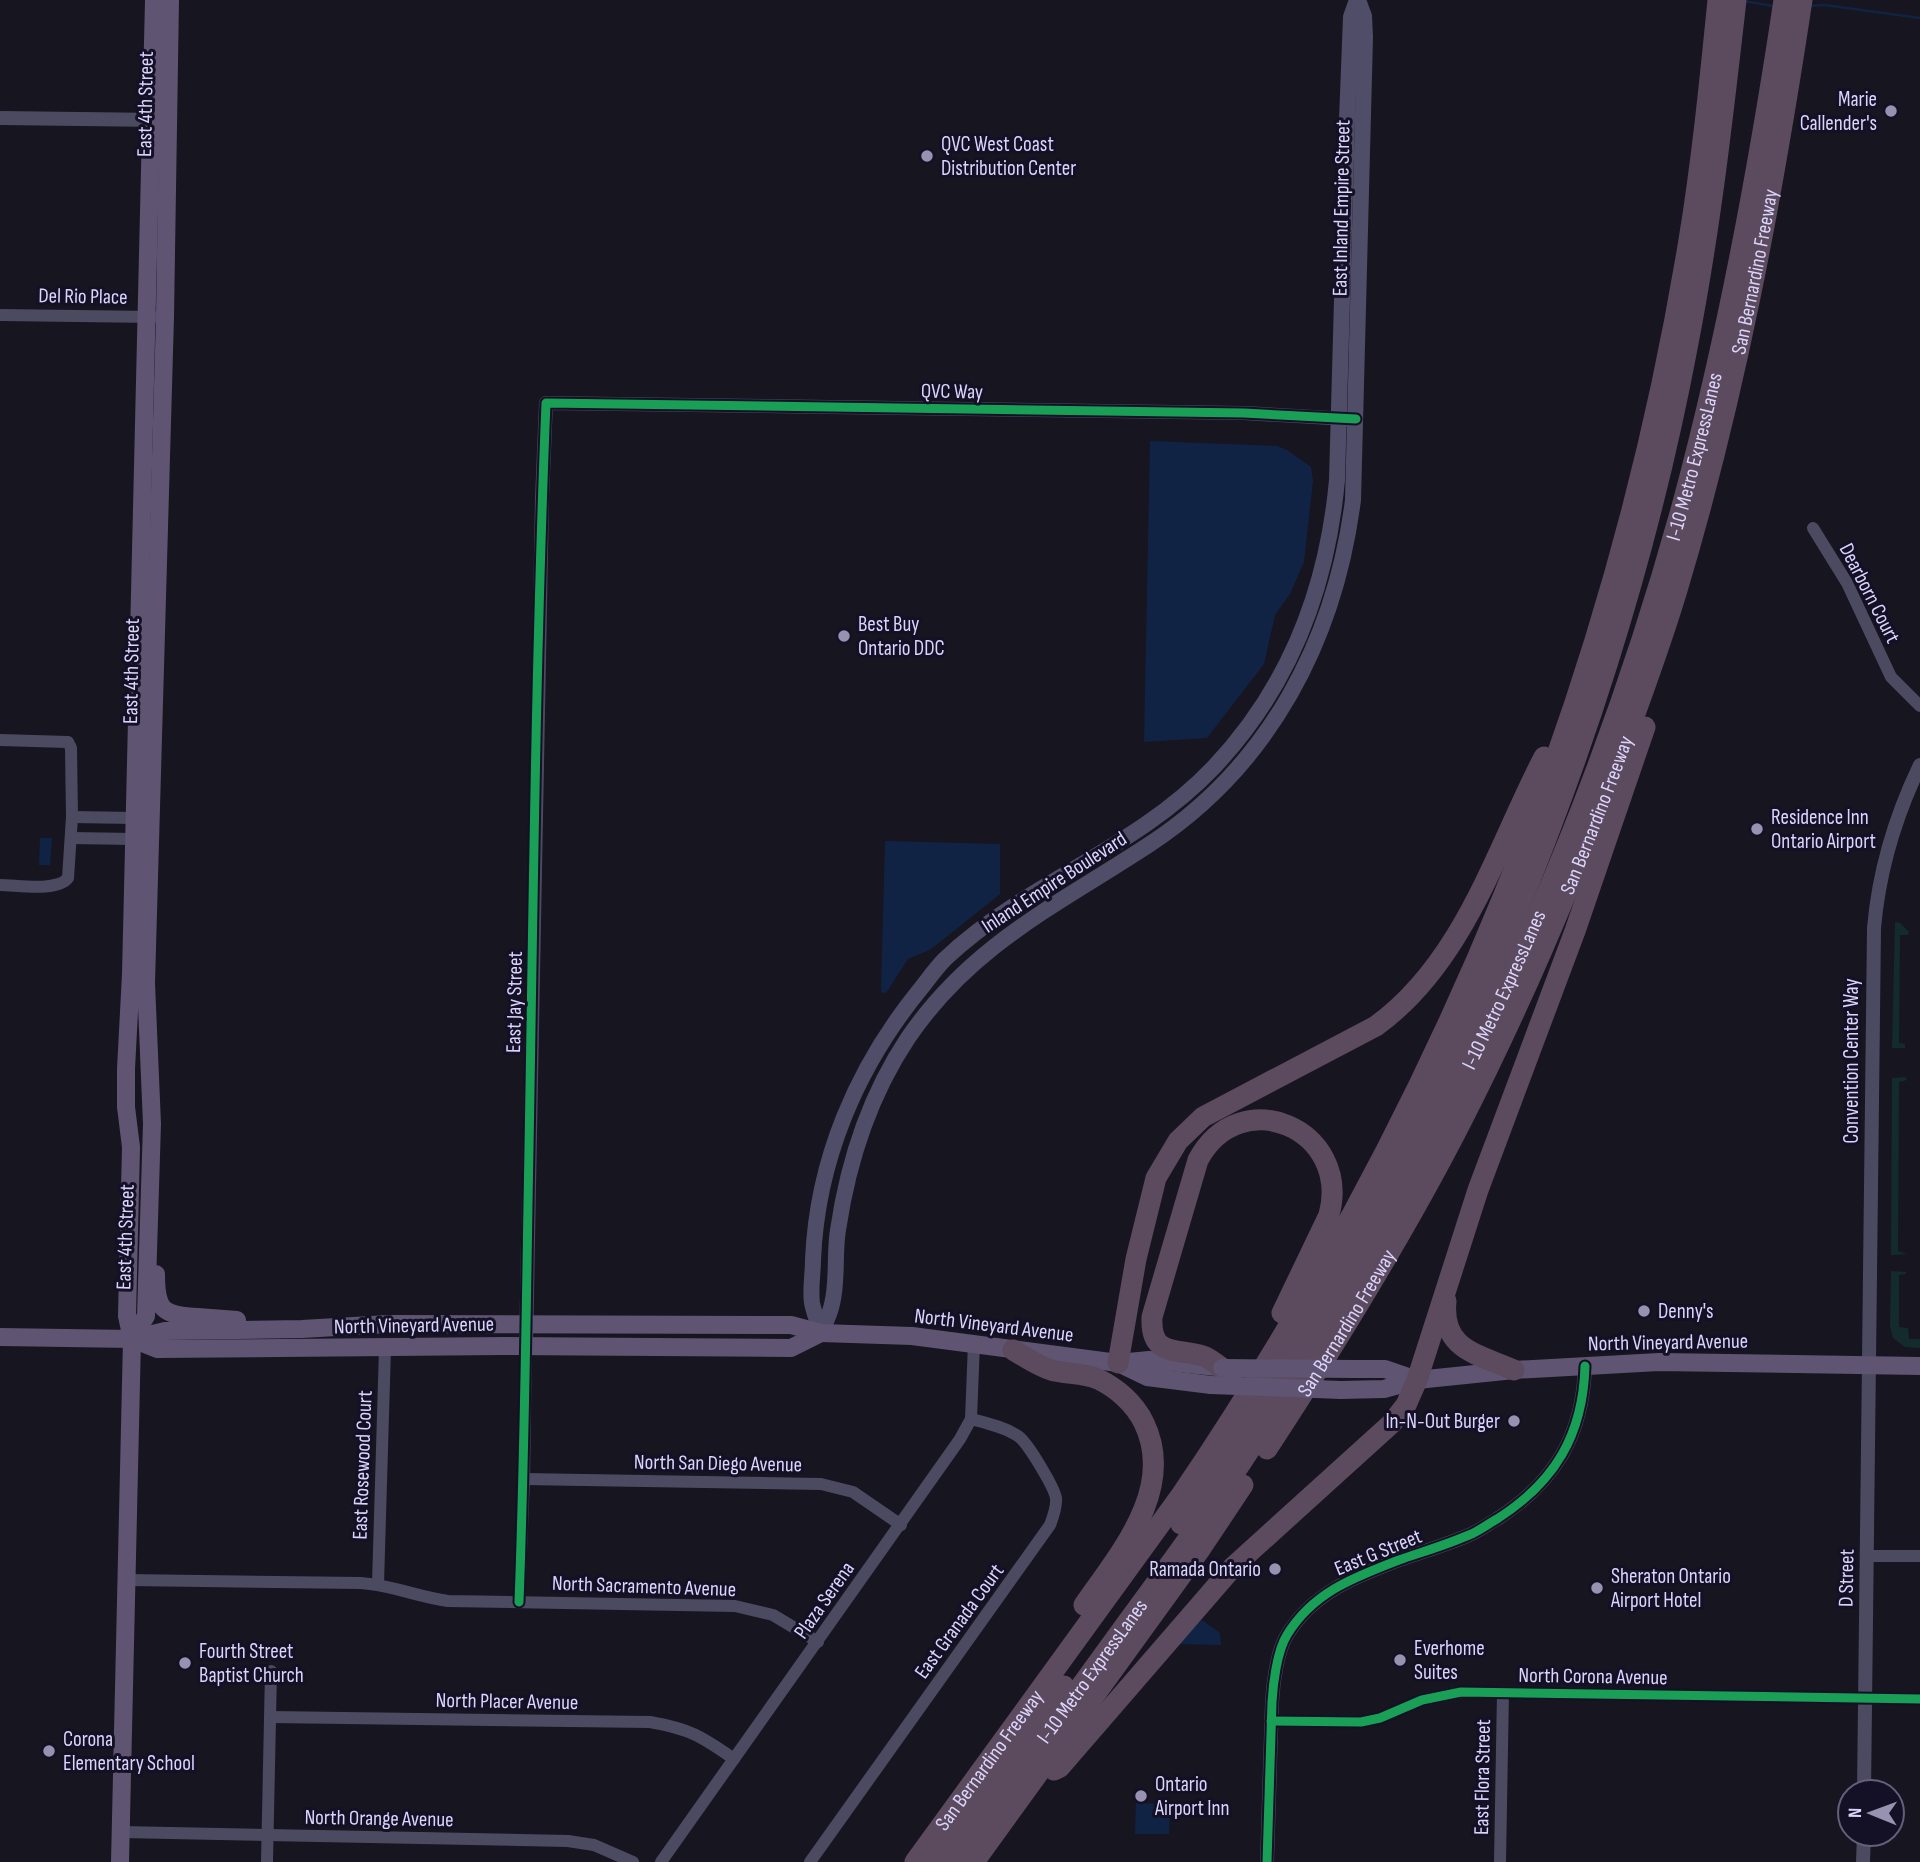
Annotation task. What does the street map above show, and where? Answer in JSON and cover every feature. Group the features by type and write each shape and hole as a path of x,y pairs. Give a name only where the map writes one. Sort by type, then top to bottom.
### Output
{"highway":[{"name":"San Bernardino Freeway","path":"974,1862 1201,1548 1292,1410 1411,1215 1458,1127 1539,957 1572,881 1652,668 1692,539 1725,411 1758,259 1779,149 1793,17 1802,0"},
{"path":"1793,17 1812,0"},
{"name":"San Bernardino Freeway","path":"915,1862 1182,1494 1243,1401 1351,1219 1451,1021 1524,848 1560,751 1628,527 1666,364 1691,230 1726,6"},
{"name":"I-10 Metro ExpressLanes","path":"934,1862 1173,1536 1243,1431 1371,1215 1435,1092 1493,970 1567,781 1599,687 1654,494 1688,344 1715,178 1726,6"},
{"name":"I-10 Metro ExpressLanes","path":"953,1862 1187,1541 1251,1448 1347,1292 1394,1209 1487,1030 1514,971 1614,723 1684,498 1735,283 1763,136 1793,17"},
{"path":"1034,1781 1060,1767 1233,1567 1392,1423 1406,1405 1417,1380 1478,1190 1617,811 1645,726 1652,668"},
{"path":"1118,1363 1143,1225 1156,1178 1167,1155 1186,1131 1203,1117 1376,1026 1425,981 1439,963 1469,912 1538,769 1580,690"},
{"path":"1217,1376 1205,1356 1178,1353 1160,1345 1152,1328 1154,1304 1194,1168 1205,1147 1218,1134 1239,1123 1277,1121 1302,1132 1324,1157 1332,1181 1332,1200 1329,1215 1297,1278 1243,1401"},
{"path":"1450,1275 1445,1318 1454,1340 1464,1348 1514,1370"},
{"path":"1003,1738 1028,1685 1134,1528 1150,1494 1154,1468 1150,1438 1143,1419 1117,1391 1097,1378 1049,1369 1013,1350"}],"main road":[{"name":"East 4th Street","path":"132,1339 146,1316 151,1139 146,983 165,317 154,0"},
{"name":"East 4th Street","path":"120,1862 132,1339 127,1315 131,1147 126,1107 145,317 170,0"},
{"name":"East Inland Empire Street","path":"1338,418 1350,30 1357,0"},
{"name":"East Inland Empire Street","path":"1356,419 1365,37 1364,16 1357,0"},
{"name":"Inland Empire Boulevard","path":"821,1334 812,1301 813,1250 819,1197 842,1121 856,1087 874,1055 908,1004 944,960 1012,907 1168,809 1214,767 1255,717 1290,660 1314,603 1333,527 1338,418"},
{"name":"Inland Empire Boulevard","path":"821,1334 833,1302 836,1242 851,1164 865,1120 908,1038 975,961 1023,923 1183,820 1220,786 1259,743 1297,685 1324,626 1347,545 1353,500 1356,419"},
{"path":"151,1139 158,1160 156,1291 162,1307 172,1316 246,1321 262,1330"},
{"path":"289,1348 296,1341 305,1338 368,1334 388,1324"},
{"name":"North Vineyard Avenue","path":"0,1337 132,1339 165,1331 388,1324 791,1325 821,1334 912,1336 1118,1363 1147,1377 1385,1369 1417,1380"},
{"name":"North Vineyard Avenue","path":"132,1339 157,1349 791,1348 821,1334"},
{"name":"North Vineyard Avenue","path":"1217,1376 1341,1390 1384,1390 1417,1380 1514,1370 1659,1362 1920,1366"}],"street":[{"path":"0,118 159,120"},
{"name":"Del Rio Place","path":"0,315 165,317"},
{"name":"QVC Way","path":"546,403 1230,413 1356,419"},
{"name":"East Jay Street","path":"519,1602 524,1479 546,403"},
{"name":"Dearborn Court","path":"1813,528 1847,583 1891,677 1920,706"},
{"path":"0,740 68,742 71,748 72,817 68,878 60,885 0,885"},
{"name":"Convention Center Way","path":"1870,1365 1876,901 1896,821 1920,765"},
{"path":"72,817 134,818"},
{"path":"71,838 134,839"},
{"name":"Plaza Serena","path":"661,1862 960,1440 971,1419 974,1343"},
{"name":"East Rosewood Court","path":"378,1584 385,1348"},
{"name":"D Street","path":"1864,1778 1870,1365"},
{"name":"East G Street","path":"1267,1862 1273,1683 1285,1638 1312,1605 1347,1580 1471,1534 1511,1510 1543,1483 1564,1454 1575,1428 1582,1406 1585,1366"},
{"name":"East Granada Court","path":"810,1862 1051,1525 1055,1514 1056,1497 1031,1450 1008,1430 971,1419"},
{"name":"North San Diego Avenue","path":"524,1479 821,1485 853,1492 901,1525"},
{"path":"1868,1556 1920,1556"},
{"name":"North Sacramento Avenue","path":"127,1580 378,1584 449,1601 735,1606 773,1615 818,1642"},
{"path":"267,1862 271,1671"},
{"name":"North Corona Avenue","path":"1271,1721 1361,1721 1380,1718 1422,1700 1461,1692 1920,1699"},
{"name":"East Flora Street","path":"1500,1862 1503,1692"},
{"name":"North Placer Avenue","path":"270,1717 650,1722 679,1727 700,1735 734,1759"},
{"name":"North Orange Avenue","path":"121,1832 568,1841 594,1845 633,1862"}],"green space":[{"path":"1895,922 1909,932 1908,935 1900,935 1899,1043 1905,1044 1905,1048 1892,1048"},
{"path":"1906,1077 1907,1080 1899,1082 1898,1251 1907,1254 1891,1255 1892,1078"},
{"path":"1891,1271 1906,1272 1899,1275 1899,1327 1908,1328 1909,1339 1920,1339 1920,1348 1905,1347 1893,1338 1890,1326"}],"water":[{"path":"1150,441 1277,446 1311,467 1313,481 1304,562 1290,594 1275,615 1264,664 1207,738 1144,742"},
{"path":"40,838 52,838 50,865 39,865"},
{"path":"885,841 1000,844 1000,894 930,950 908,959 886,993 881,992"},
{"path":"1202,1620 1220,1633 1221,1645 1176,1644"},
{"path":"1136,1803 1170,1804 1169,1834 1135,1834"}],"waterway":[{"path":"1743,1 1774,6"},
{"path":"1809,6 1825,5 1920,18"}],"cycle path":[{"path":"519,1602 537,703 546,403 1244,413 1356,419"},
{"path":"1267,1862 1273,1695 1278,1658 1287,1635 1309,1608 1336,1588 1383,1566 1473,1533 1517,1505 1535,1489 1550,1473 1572,1435 1579,1414 1585,1366"},
{"path":"1271,1721 1361,1722 1380,1718 1422,1700 1461,1692 1920,1699"}],"place":[{"name":"Marie Callender's","path":"1891,111"},
{"name":"QVC West Coast Distribution Center","path":"927,156"},
{"name":"Best Buy Ontario DDC","path":"844,636"},
{"name":"Residence Inn Ontario Airport","path":"1757,829"},
{"name":"Denny's","path":"1644,1311"},
{"name":"In-N-Out Burger","path":"1514,1421"},
{"name":"Ramada Ontario","path":"1275,1569"},
{"name":"Sheraton Ontario Airport Hotel","path":"1597,1588"},
{"name":"Everhome Suites","path":"1400,1660"},
{"name":"Fourth Street Baptist Church","path":"185,1663"},
{"name":"Corona Elementary School","path":"49,1751"},
{"name":"Ontario Airport Inn","path":"1141,1796"}]}
